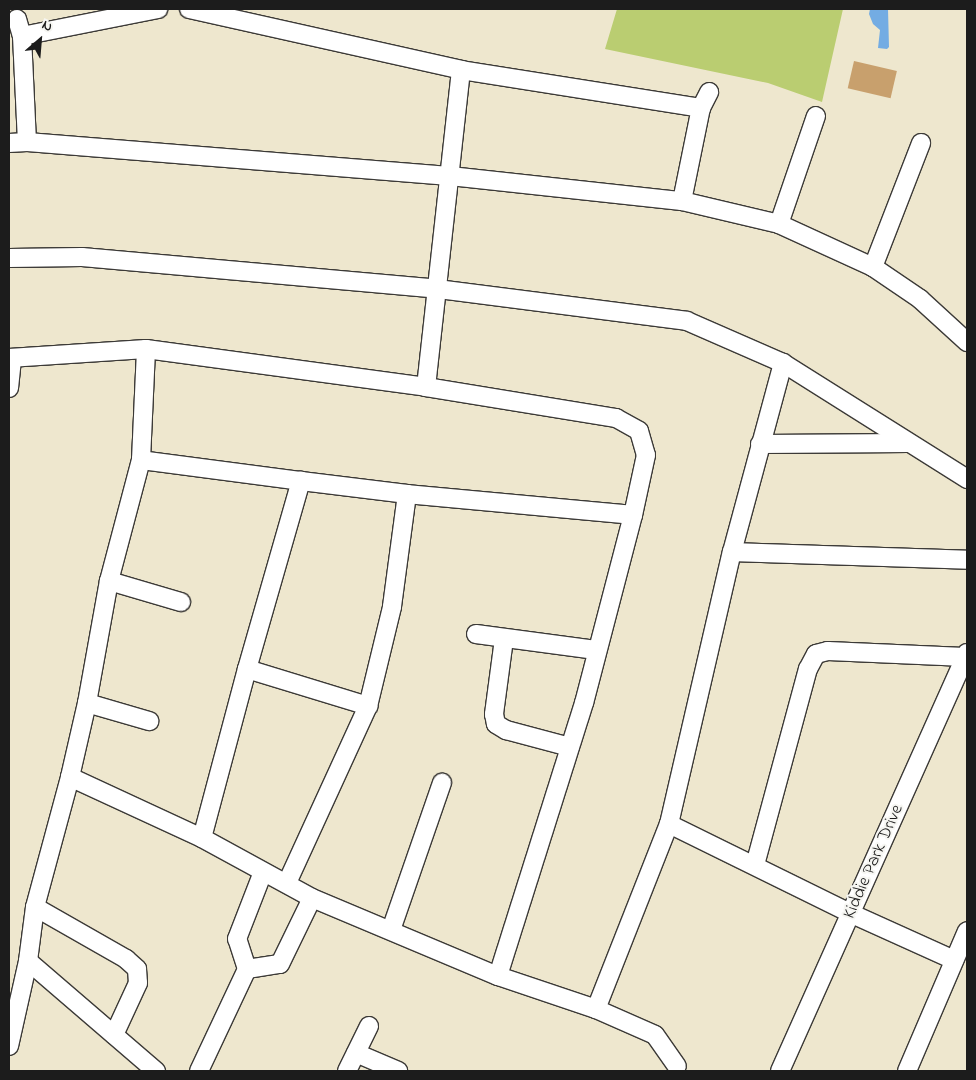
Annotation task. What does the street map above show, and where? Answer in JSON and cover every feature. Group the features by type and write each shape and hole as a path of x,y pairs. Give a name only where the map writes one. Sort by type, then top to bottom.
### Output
{"street":[{"path":"27,142 20,28 158,9"},
{"path":"188,9 462,70 701,108"},
{"path":"426,387 462,70"},
{"path":"682,201 701,108 708,92"},
{"path":"779,224 816,116"},
{"path":"9,143 27,142 450,176 682,201 779,224 872,267 920,299 967,342"},
{"path":"872,267 921,144"},
{"path":"9,258 82,257 438,289 687,321 783,363 967,479"},
{"path":"9,1046 28,961 35,907 70,777 87,703 109,581 141,460 146,349"},
{"path":"9,388 10,358 146,349 426,387 616,418 639,431 646,455 633,515 596,650 584,703 498,976"},
{"path":"596,1009 669,824 732,552 783,363"},
{"path":"760,444 909,443"},
{"path":"141,460 301,482 407,494 633,515"},
{"path":"202,838 247,669 301,482"},
{"path":"287,883 368,706 392,607 407,494"},
{"path":"732,552 967,560"},
{"path":"109,581 181,602"},
{"path":"476,634 596,650"},
{"path":"504,639 494,714 496,724 506,730 570,747"},
{"path":"755,865 808,669 816,654 828,651 966,655"},
{"name":"Kiddie Park Drive","path":"780,1071 852,914 966,655"},
{"path":"247,669 368,706"},
{"path":"87,703 149,721"},
{"path":"70,777 202,838 312,898 498,976 596,1009 655,1035 677,1066"},
{"path":"391,930 442,783"},
{"path":"669,824 852,914 954,960"},
{"path":"199,1071 247,969 237,939 263,872"},
{"path":"247,969 280,964 312,898"},
{"path":"35,907 126,959 137,969 138,983 114,1034"},
{"path":"907,1071 967,931"},
{"path":"28,961 156,1071"},
{"path":"347,1071 369,1026"},
{"path":"356,1053 398,1071"}],"green space":[{"path":"617,9 843,9 822,102 768,83 605,49"}],"water":[{"path":"870,9 888,9 889,47 887,49 878,48 880,30 873,24 869,14"}],"building":[{"path":"854,61 897,71 891,98 848,88"}]}
